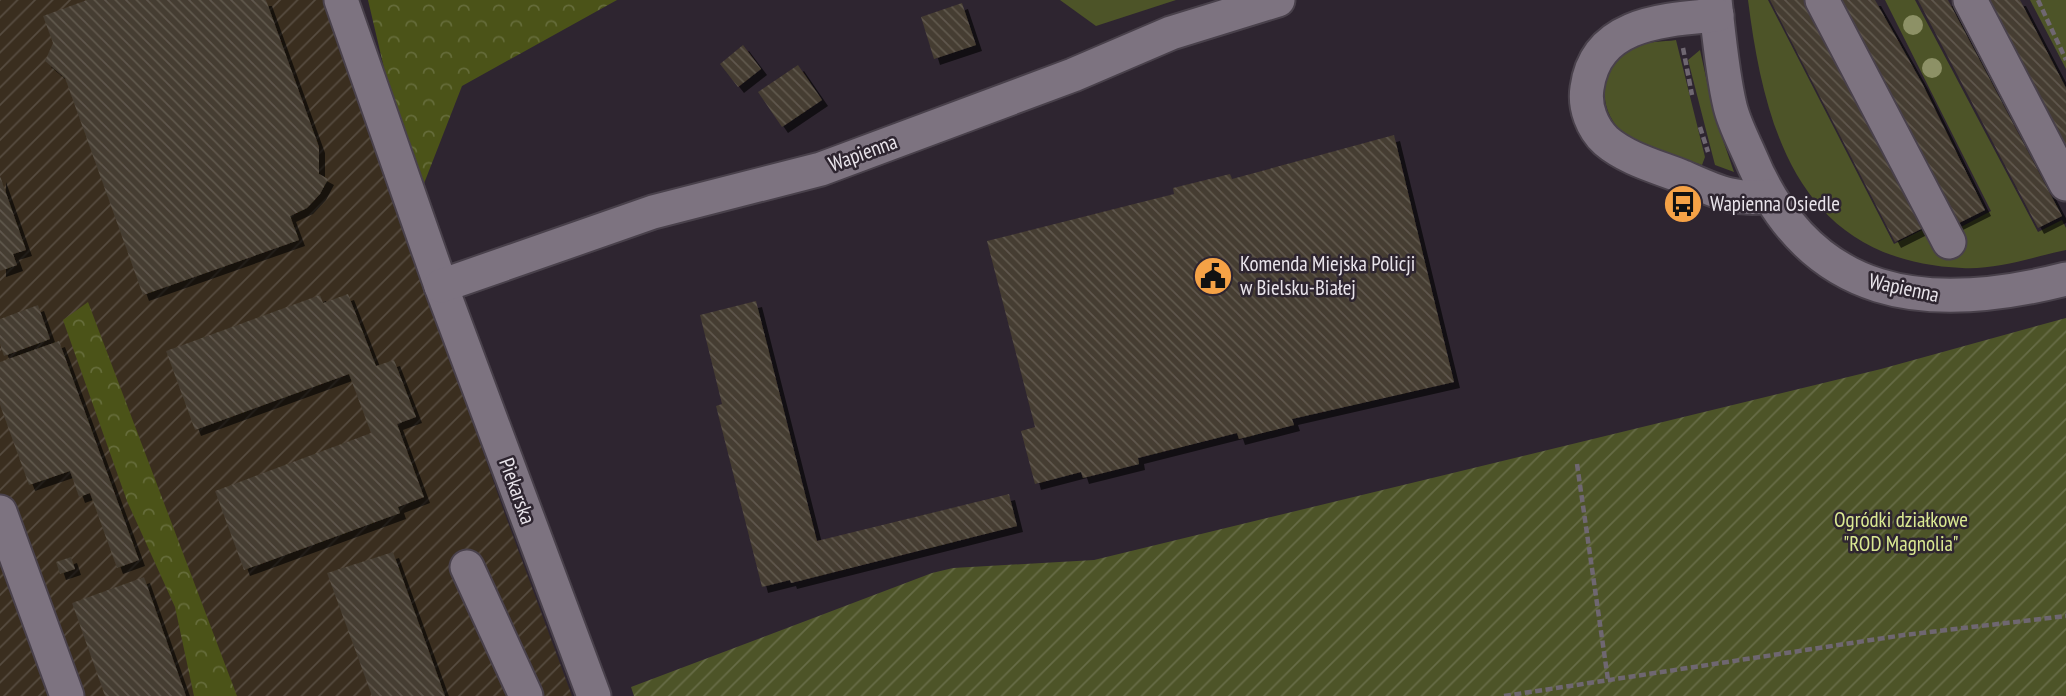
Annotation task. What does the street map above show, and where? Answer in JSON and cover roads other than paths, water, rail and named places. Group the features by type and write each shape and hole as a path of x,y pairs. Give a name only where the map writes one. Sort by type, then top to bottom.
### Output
{"street":[{"name":"Piekarska","path":"341,0 440,286 594,696"},
{"name":"Wapienna","path":"440,286 653,212 821,169 1073,75 1171,33 1278,0"},
{"path":"1822,0 1949,242"},
{"path":"1969,0 2066,184"},
{"name":"Wapienna","path":"1716,7 1731,108 1769,196 1800,236 1819,253 1865,282 1942,298 1976,296 2066,279"},
{"path":"1716,7 1645,25 1612,41 1592,64 1586,92 1587,110 1605,139 1629,155 1723,193 1748,200 1769,196"},
{"path":"0,512 67,696"},
{"path":"467,567 527,696"}],"place":[{"name":"Wapienna Osiedle","path":"1683,204"},
{"name":"Komenda Miejska Policji w Bielsku-Białej","path":"1213,276"}],"park label":[{"name":"Ogródki działkowe \"ROD Magnolia\"","path":"1901,532"}]}
